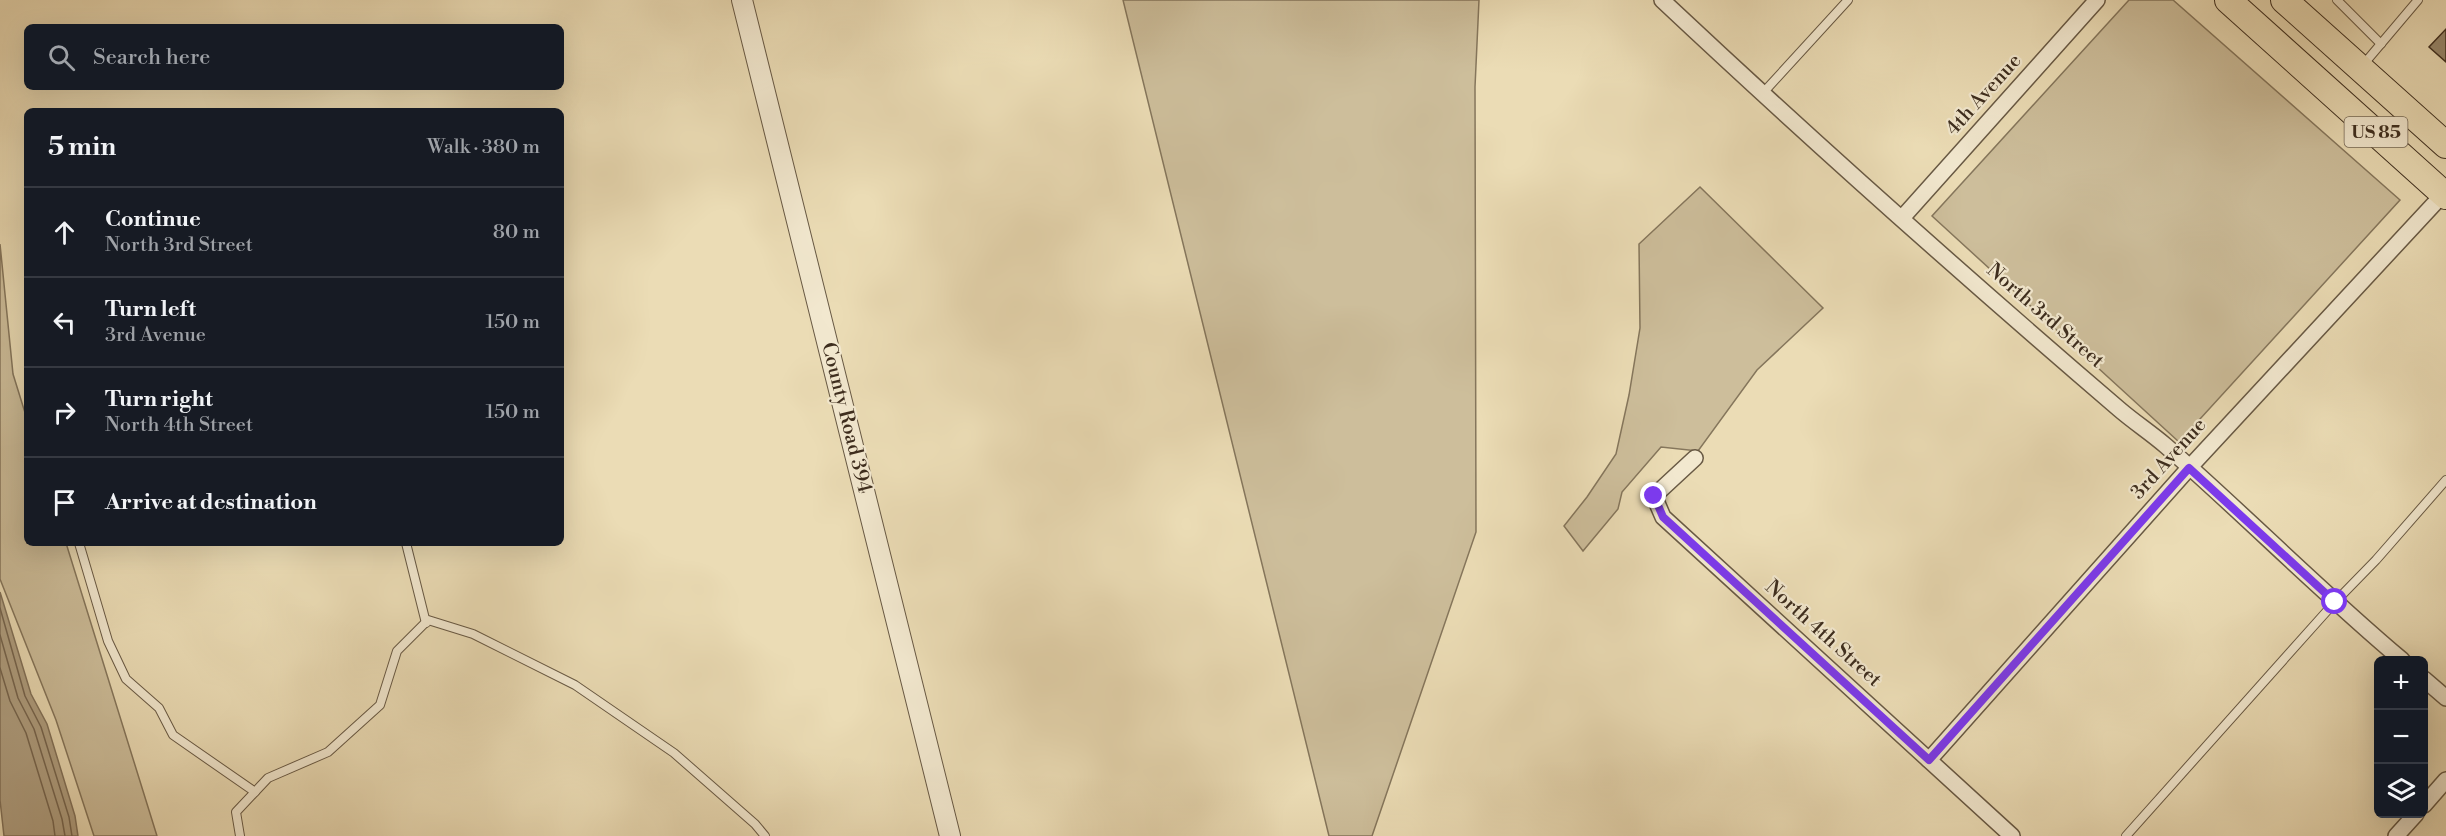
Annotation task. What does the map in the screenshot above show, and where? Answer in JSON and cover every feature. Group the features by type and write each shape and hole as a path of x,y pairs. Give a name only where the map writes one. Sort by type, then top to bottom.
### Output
{"highway":[{"name":"US 85","path":"2228,0 2445,194"},
{"name":"US 85","path":"2284,0 2446,145"}],"street":[{"name":"County Road 394","path":"742,0 950,836"},
{"name":"North 3rd Street","path":"1662,0 1762,94 2189,468 2397,656"},
{"name":"4th Avenue","path":"1902,218 2097,0"},
{"name":"3rd Avenue","path":"1929,760 2189,468 2445,194"},
{"name":"North 4th Street","path":"1695,458 1654,496 1663,517 2012,836"},
{"path":"2428,682 2446,698"},
{"path":"2428,801 2446,780"},
{"path":"2397,836 2412,818"}],"lane":[{"path":"1762,94 1848,0"},
{"path":"2337,0 2381,44"},
{"path":"2360,68 2418,0"},
{"path":"2126,836 2446,480"},
{"path":"80,546 108,641 126,679 159,708 173,735 255,792"},
{"path":"407,546 426,623"},
{"path":"240,836 236,812 268,778 328,752 380,705 397,651 428,620 473,634 575,685 674,753 755,824 765,836"}],"shaded area":[{"path":"1123,0 1479,0 1475,87 1476,532 1372,836 1329,836"},
{"path":"2129,0 2173,0 2400,200 2179,442 1932,216"},
{"path":"1700,187 1823,308 1757,370 1698,451 1661,447 1622,492 1618,509 1583,551 1564,526 1616,454 1640,328 1639,244"},
{"path":"0,244 13,374 24,409 24,546 67,546 157,836 94,836 56,720 0,579"}],"water":[{"path":"0,592 31,694 47,724 75,816 78,836 4,836 0,800"}],"building":[{"path":"2446,29 2446,62 2429,47"}],"route":[{"path":"1654,496 1663,517 1929,760 2189,468 2335,602"}]}
